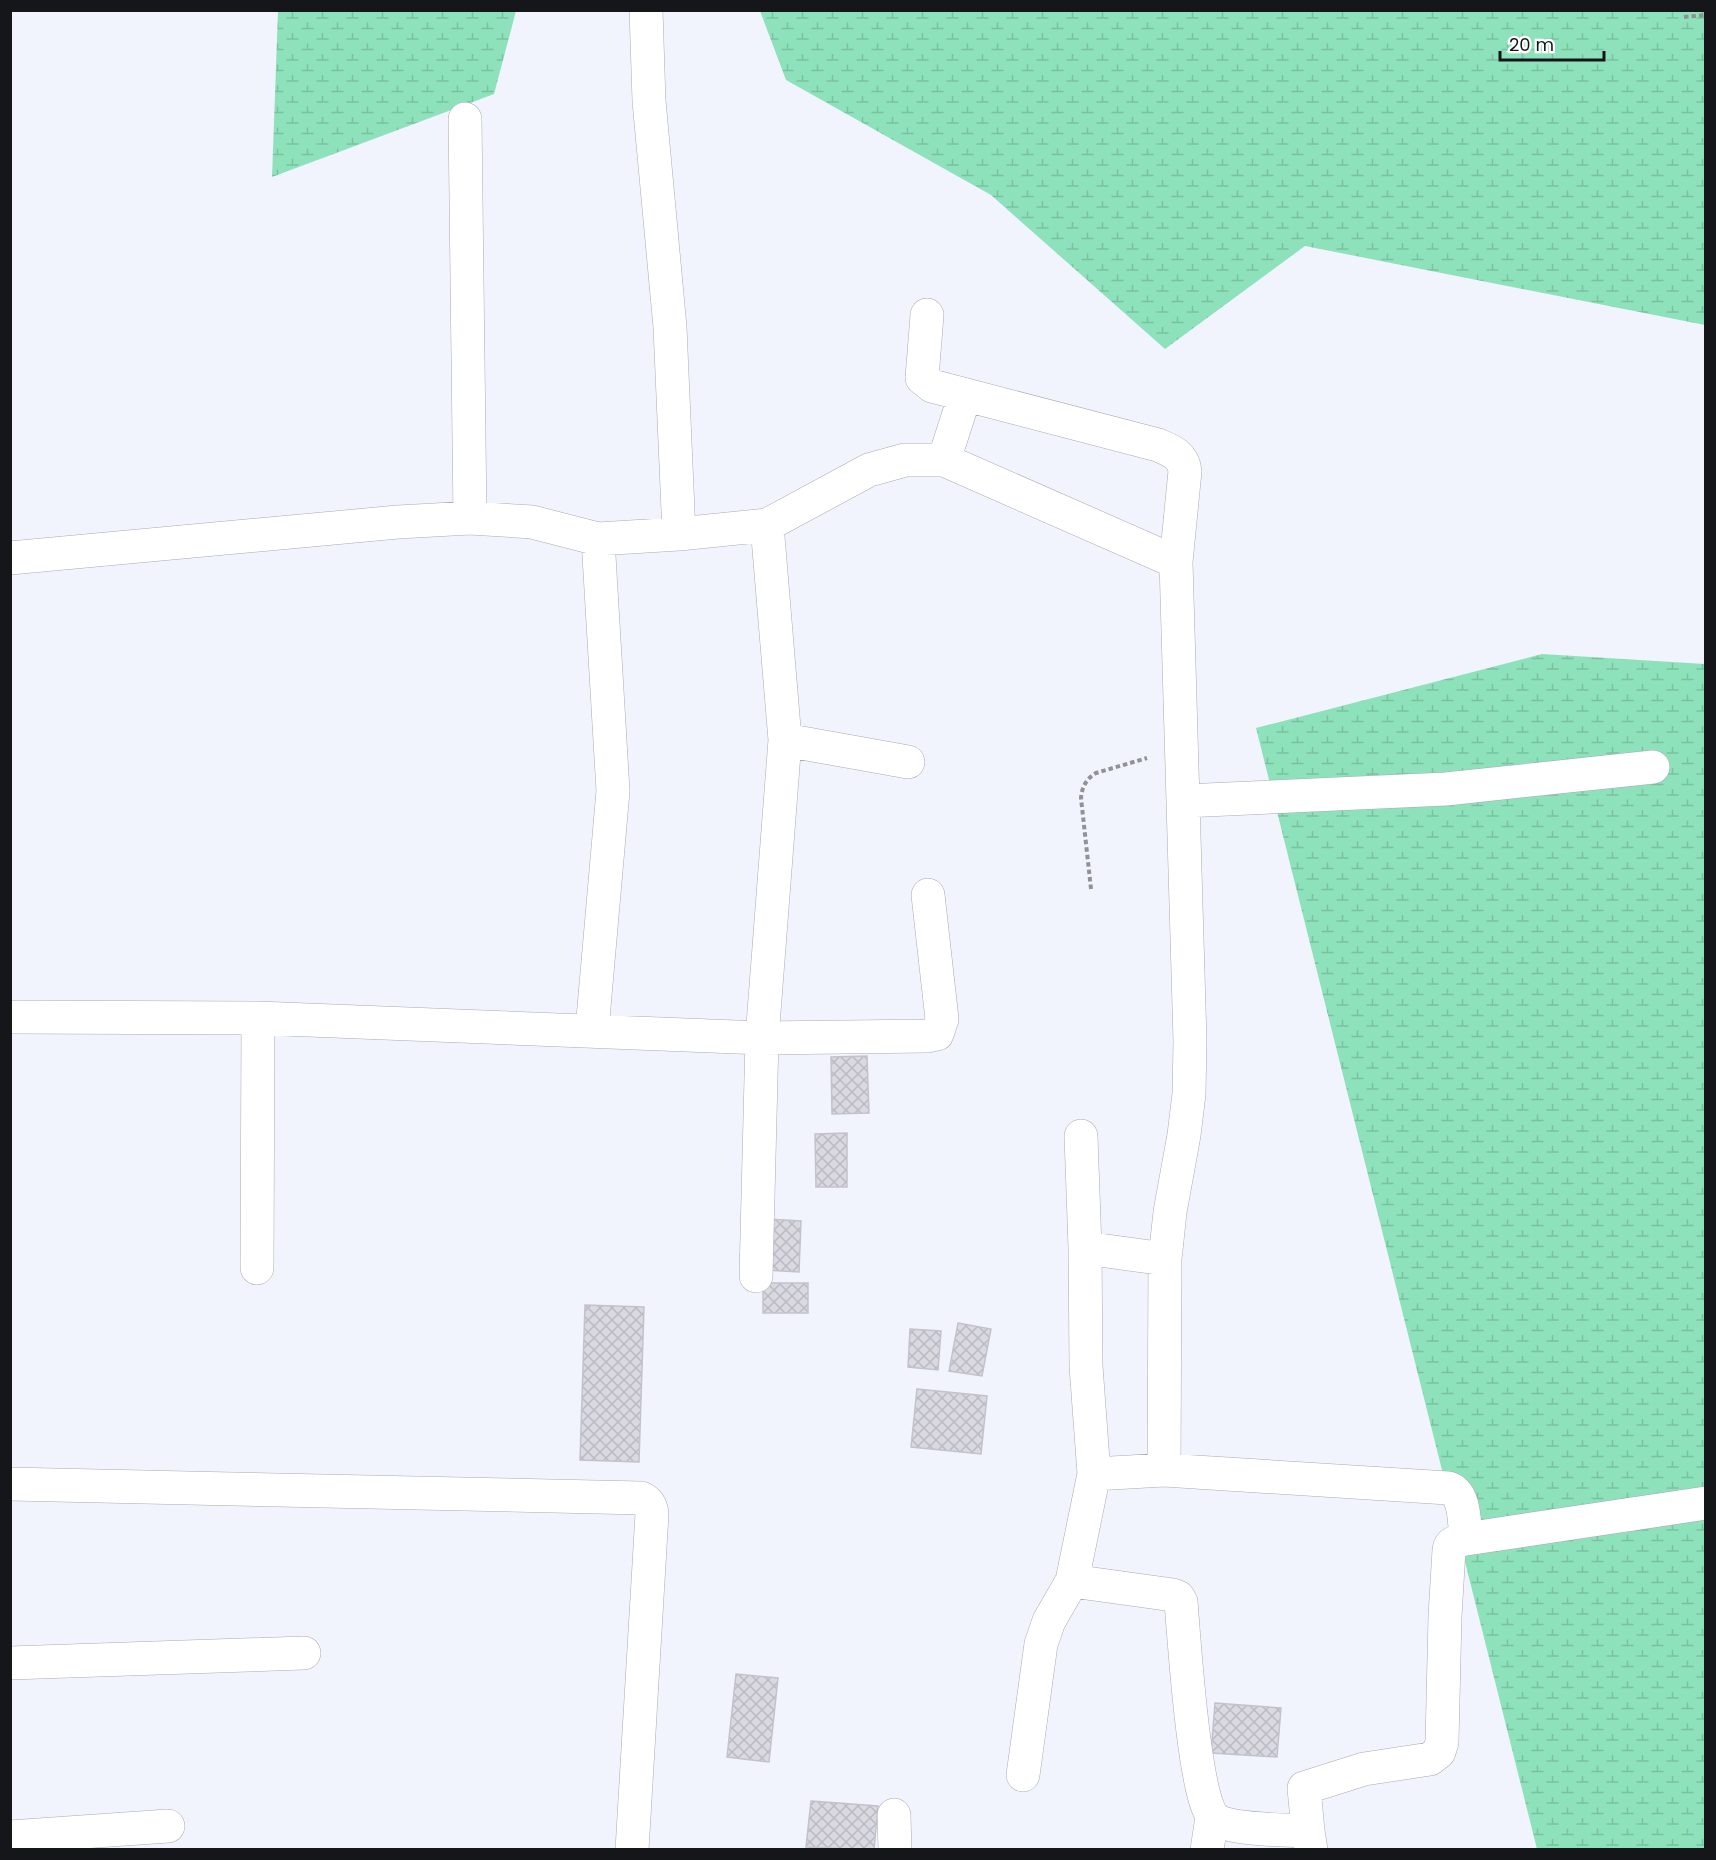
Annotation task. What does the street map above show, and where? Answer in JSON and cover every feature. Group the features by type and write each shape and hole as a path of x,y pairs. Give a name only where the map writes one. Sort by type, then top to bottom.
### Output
{"street":[{"path":"646,10 649,101 670,327 679,534"},
{"path":"465,119 470,518"},
{"path":"927,315 922,378 932,386 1158,445 1175,453 1184,463 1176,562 1190,1019 1189,1083 1184,1135 1170,1212 1165,1259 1164,1470"},
{"path":"944,460 965,395"},
{"path":"10,558 398,522 470,518 532,522 598,539 767,525 869,470 905,460 944,460 1176,562"},
{"path":"756,1276 762,1038 785,740 767,525"},
{"path":"592,1030 613,791 598,539"},
{"path":"785,740 908,762"},
{"path":"1184,801 1446,789 1653,767"},
{"path":"10,1017 258,1018 762,1038 928,1036 937,1034 942,1019 928,895"},
{"path":"257,1268 258,1018"},
{"path":"1023,1775 1044,1632 1072,1581 1094,1474 1086,1366 1081,1136"},
{"path":"1085,1248 1165,1259"},
{"path":"1094,1474 1164,1470 1448,1488 1456,1490 1460,1498 1466,1539"},
{"path":"10,1484 644,1499 650,1504 652,1514 632,1850"},
{"path":"1212,1817 1229,1825 1309,1840 1304,1788 1364,1769 1430,1759 1439,1752 1442,1742 1445,1616 1451,1544 1466,1539 1706,1503"},
{"path":"1072,1581 1173,1594 1180,1599 1193,1734 1202,1786 1212,1817 1207,1850"},
{"path":"10,1663 304,1653"},
{"path":"894,1815 895,1850"},
{"path":"10,1838 168,1826"}],"path":[{"path":"1684,17 1706,15"},
{"path":"1091,889 1081,798 1084,785 1089,777 1182,747"}],"green space":[{"path":"278,11 516,11 494,94 272,177"},
{"path":"760,11 1705,11 1705,325 1305,246 1165,349 991,195 786,80"},
{"path":"1542,654 1705,664 1705,1849 1537,1849 1256,728"}],"building":[{"path":"867,1056 869,1113 832,1114 831,1057"},
{"path":"847,1133 847,1187 816,1187 815,1134"},
{"path":"767,1219 801,1221 799,1272 765,1270"},
{"path":"763,1283 808,1283 808,1313 763,1313"},
{"path":"585,1305 644,1307 639,1462 580,1460"},
{"path":"958,1323 991,1329 982,1376 949,1371"},
{"path":"910,1329 941,1331 938,1370 908,1367"},
{"path":"917,1389 987,1396 981,1454 911,1447"},
{"path":"736,1674 778,1678 769,1762 727,1757"},
{"path":"1215,1703 1281,1708 1277,1757 1211,1753"},
{"path":"811,1801 878,1806 874,1850 806,1847"}]}
